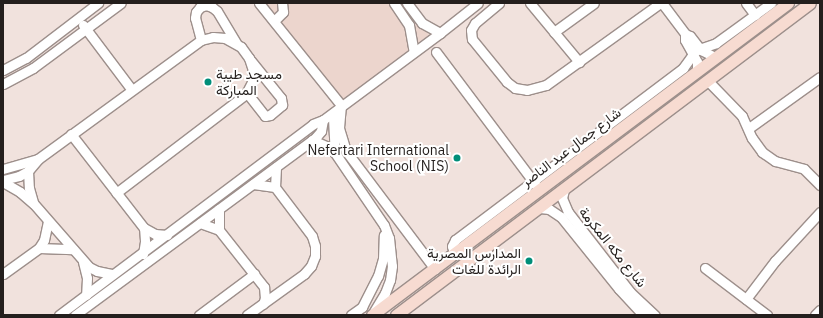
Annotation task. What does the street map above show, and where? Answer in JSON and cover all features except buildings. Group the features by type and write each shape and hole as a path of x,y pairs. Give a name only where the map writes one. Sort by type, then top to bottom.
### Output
{"main road":[{"name":"شارع جمال عبد الناصر","path":"371,315 434,269 536,185 697,71 788,3"},
{"path":"396,315 564,190 810,3"}],"street":[{"path":"3,70 26,58 98,3"},
{"path":"3,84 33,68 121,3"},
{"path":"274,21 282,14 284,7 282,3"},
{"path":"394,3 410,25 414,52"},
{"path":"408,3 422,23 440,33"},
{"path":"59,315 205,207 313,124 323,120 338,107 440,33 478,3"},
{"path":"499,3 475,23 471,34 474,42 511,86 527,90 540,88 661,3 685,34 685,40 696,51 715,57"},
{"path":"530,3 579,62"},
{"path":"554,32 594,3"},
{"path":"746,3 755,15"},
{"path":"436,52 536,185 683,68 696,51 716,43 771,3"},
{"path":"263,4 338,107 339,128 346,151 434,269"},
{"path":"201,40 195,18 196,12 200,7 206,5 217,11 236,43 281,98 282,105 270,115 265,116 247,93"},
{"path":"78,19 132,90"},
{"path":"3,181 19,176 28,171 38,159 71,134 201,40 213,37 225,38 236,43"},
{"path":"696,51 697,71"},
{"path":"116,193 211,123 247,93 252,82 253,70 249,58"},
{"path":"749,128 820,77"},
{"path":"708,80 738,110 749,128 756,146 775,161 804,169 820,185"},
{"path":"335,153 333,132 338,107"},
{"path":"75,315 312,140 321,131 323,120"},
{"path":"71,134 144,228 155,234 167,235"},
{"path":"312,140 326,146 335,153 384,225 389,238 392,266 385,293 371,315"},
{"path":"3,169 38,159"},
{"path":"246,315 304,274 311,266 315,256 315,246 312,236 274,187 276,167"},
{"path":"28,171 29,188 34,204"},
{"path":"3,181 20,192 34,204 83,261 97,271 113,274"},
{"path":"253,184 274,187"},
{"name":"شارع مكه المكرمة","path":"564,190 562,198 564,215"},
{"path":"205,207 211,215"},
{"name":"شارع مكه المكرمة","path":"540,208 549,209 564,215 612,270 642,313 655,315"},
{"path":"219,209 219,230"},
{"path":"746,299 775,261 820,212"},
{"path":"3,274 38,248 45,235 48,221"},
{"path":"200,223 219,230 254,274 264,287 265,298 263,304"},
{"path":"351,315 362,307 378,276 384,248 384,225"},
{"path":"142,254 145,241 144,228"},
{"path":"38,248 72,249"},
{"path":"83,261 87,278 86,295"},
{"path":"704,268 767,315"},
{"path":"199,315 254,274"},
{"path":"264,287 281,290"},
{"path":"815,315 820,310"}],"shaded area":[{"path":"262,3 407,3 431,38 341,105"}],"place":[{"name":"مسجد طيبة المباركة","path":"208,82"},
{"name":"Nefertari International School (NIS)","path":"457,158"},
{"name":"المدارس المصرية الرائدة للغات","path":"529,261"}]}
